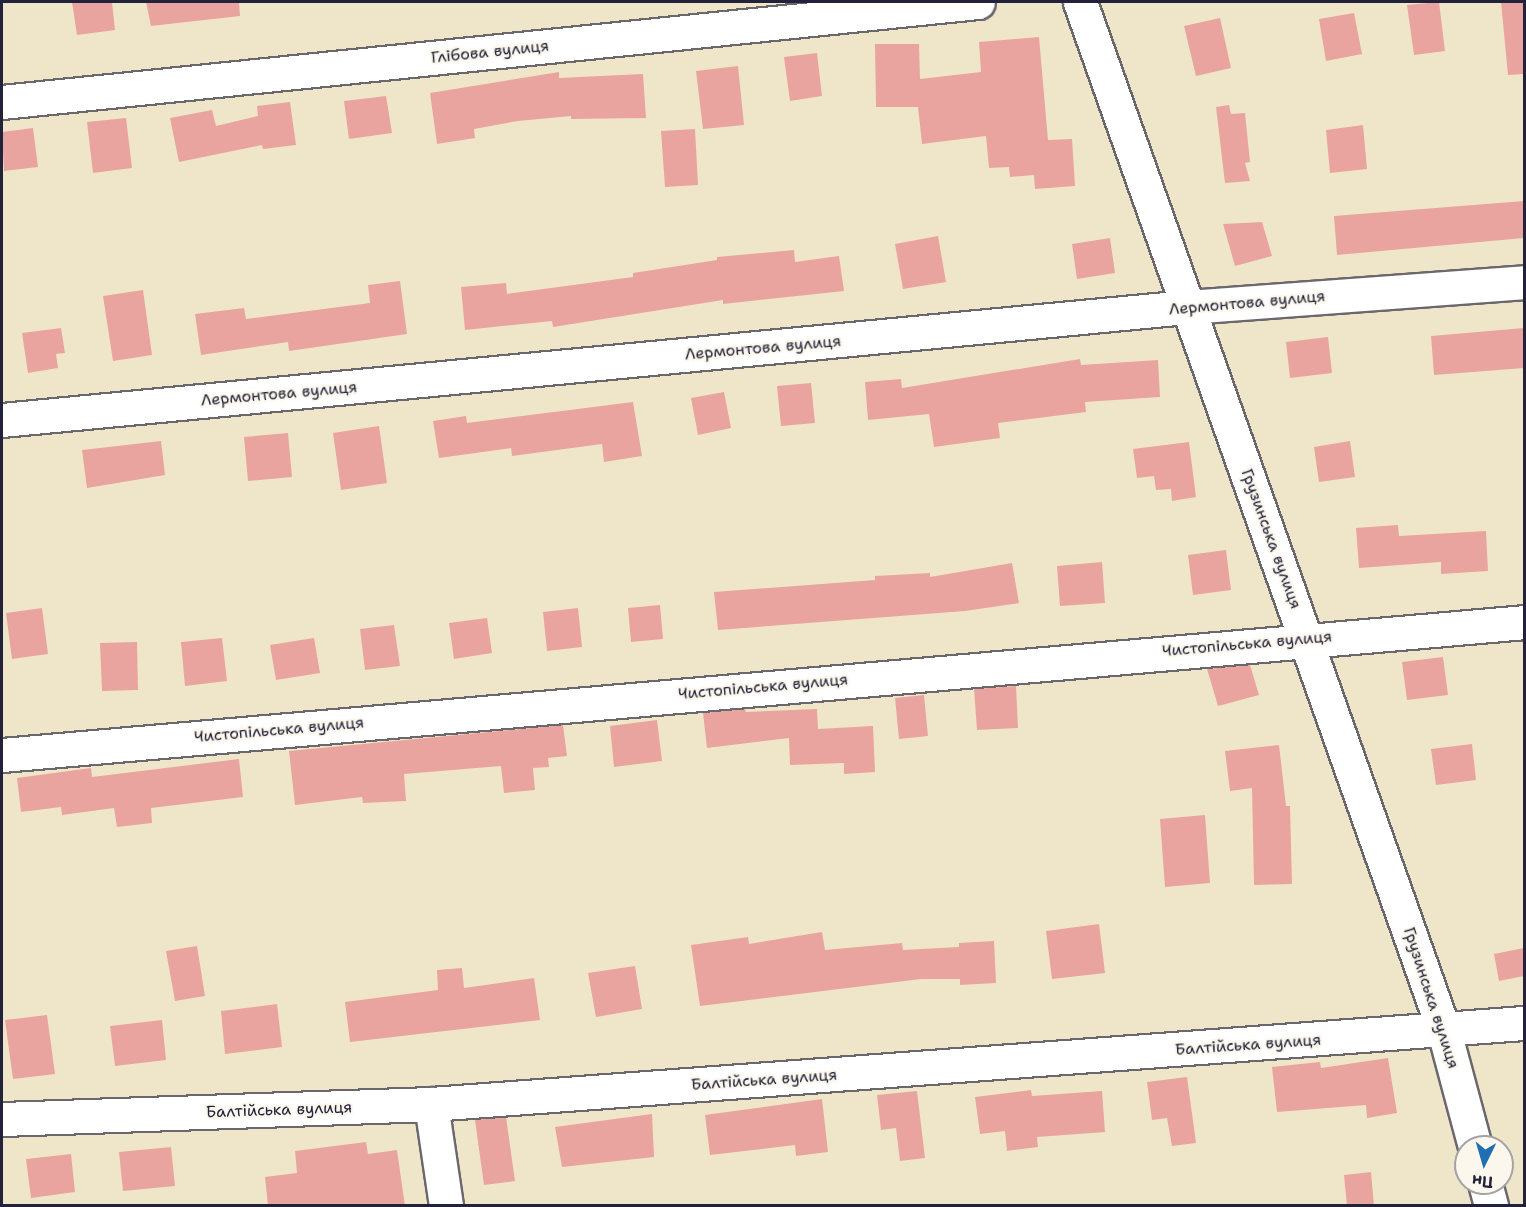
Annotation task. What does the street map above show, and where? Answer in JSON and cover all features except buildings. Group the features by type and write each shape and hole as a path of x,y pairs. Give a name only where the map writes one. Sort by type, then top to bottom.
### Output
{"street":[{"name":"Глібова вулиця","path":"2,102 978,2"},
{"name":"Грузинська вулиця","path":"1080,2 1444,1031 1472,1135"},
{"name":"Лермонтова вулиця","path":"2,420 1187,308 1524,282"},
{"name":"Чистопільська вулиця","path":"2,755 1307,639 1524,622"},
{"name":"Балтійська вулиця","path":"2,1119 431,1104 1444,1031 1524,1023"},
{"path":"431,1104 446,1206"}]}
